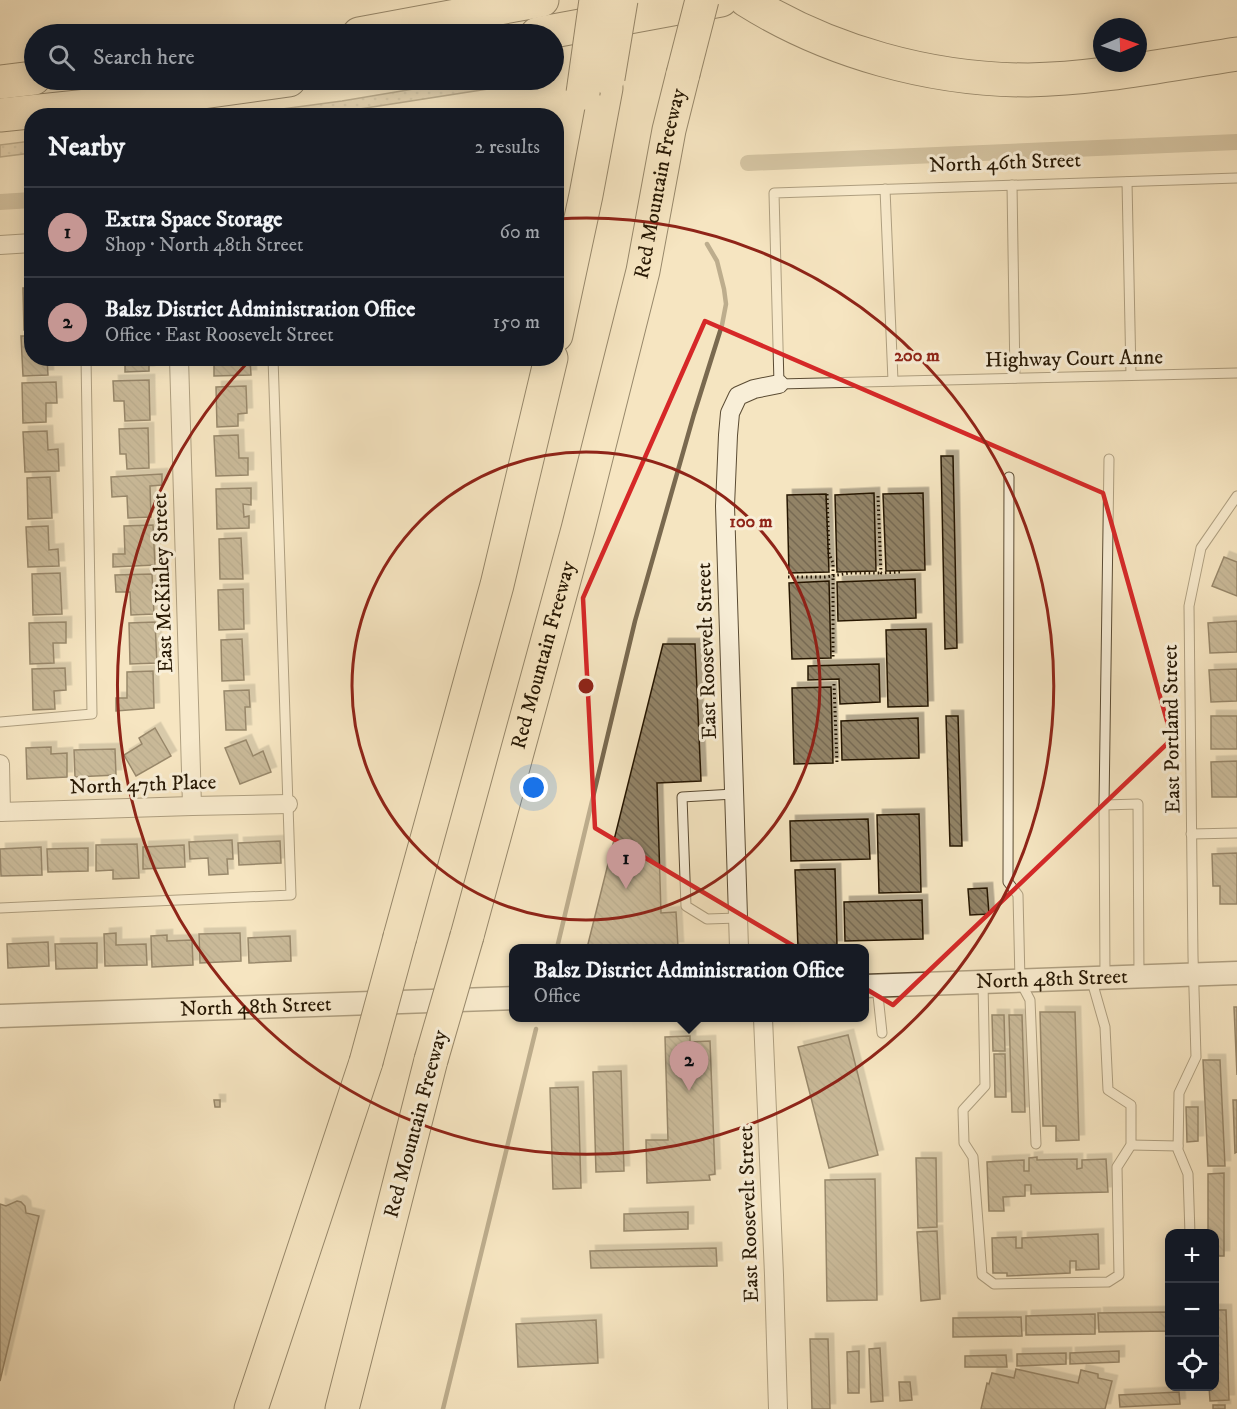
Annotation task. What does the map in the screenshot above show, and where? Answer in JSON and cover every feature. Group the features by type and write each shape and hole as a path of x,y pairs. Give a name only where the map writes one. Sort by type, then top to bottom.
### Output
{"highway":[{"path":"413,24 542,0"},
{"path":"595,91 596,0"},
{"path":"564,269 573,152 595,91 621,0"},
{"name":"Red Mountain Freeway","path":"342,1409 431,1060 578,529 643,271 669,130 683,74 695,0"},
{"path":"683,74 702,0"},
{"path":"564,29 721,0"},
{"path":"746,0 798,28 849,49 905,65 956,74 1009,79 1066,78 1237,54"},
{"path":"0,82 24,79"},
{"path":"68,108 217,90"},
{"path":"0,115 24,113"},
{"path":"274,1409 366,1062 497,585 549,366"},
{"path":"251,1409 366,1062"}],"street":[{"path":"0,245 24,244"},
{"name":"East McKinley Street","path":"179,366 192,806"},
{"name":"East Roosevelt Street","path":"739,944 725,506 728,435 730,413 738,396 754,389 779,384"},
{"path":"0,764 1,812"},
{"name":"North 47th Place","path":"1,812 288,804"},
{"name":"North 48th Street","path":"871,986 1237,973"},
{"name":"North 48th Street","path":"0,1016 509,998"},
{"name":"East Roosevelt Street","path":"763,1022 778,1409"}],"lane":[{"name":"North 46th Street","path":"779,384 774,193 1237,178"},
{"path":"1127,182 1131,375"},
{"path":"1012,185 1015,378"},
{"path":"885,189 893,381"},
{"path":"0,722 92,714 86,366"},
{"path":"0,908 291,895 273,366"},
{"name":"Highway Court Anne","path":"779,384 1237,373"},
{"path":"984,982 985,1086 963,1110 964,1143 973,1157 982,1275 994,1284 1108,1282 1119,1275 1117,1167 1131,1145 1131,1106 1107,1090 1105,1027 1098,978 1104,805 1109,459"},
{"path":"1009,477 1008,882 1018,895 1020,981 1030,1000 1036,1144"},
{"name":"East Portland Street","path":"1178,1146 1179,1093 1196,1057 1189,606 1201,548 1237,496"},
{"path":"734,794 682,797 682,808 686,906 707,919 738,918"},
{"path":"1104,805 1138,804 1139,976"},
{"path":"1191,834 1237,832"},
{"path":"871,986 882,1033"},
{"path":"1131,1145 1178,1146 1188,1174 1190,1229"}],"path":[{"path":"827,494 829,554 833,563 833,658"},
{"path":"878,496 881,573"},
{"path":"788,577 833,576 849,573 900,573"},
{"path":"834,684 837,763"}],"highlighted area":[{"path":"705,321 1103,493 1172,739 893,1005 595,828 583,598"}],"shaded area":[{"path":"407,90 481,90 366,108 290,108"},
{"path":"24,142 24,154 0,157 0,145"}],"building":[{"path":"21,336 24,336 24,366 47,366 48,375 23,376"},
{"path":"125,366 149,366 149,371 125,372"},
{"path":"214,366 250,366 251,375 214,376"},
{"path":"149,380 150,420 125,421 124,401 114,401 113,381"},
{"path":"56,382 57,403 46,403 46,422 23,423 22,383"},
{"path":"246,386 247,413 238,414 238,426 217,427 216,387"},
{"path":"148,428 149,468 127,469 126,454 120,454 119,429"},
{"path":"47,431 48,450 58,449 59,471 25,472 23,432"},
{"path":"238,435 239,458 248,458 248,475 216,476 214,436"},
{"path":"941,456 953,456 957,648 945,649"},
{"path":"162,474 162,485 150,486 151,517 128,518 127,496 112,497 111,477"},
{"path":"50,477 52,518 28,519 27,478"},
{"path":"251,488 251,505 243,504 244,517 249,516 249,528 217,529 216,489"},
{"path":"874,493 876,571 837,572 835,495"},
{"path":"923,493 925,570 886,571 883,494"},
{"path":"826,494 829,572 789,573 787,495"},
{"path":"153,525 155,565 113,567 113,554 125,554 124,526"},
{"path":"48,526 49,550 58,549 59,566 28,567 26,527"},
{"path":"241,538 243,579 220,579 219,539"},
{"path":"1224,557 1237,562 1237,596 1212,586"},
{"path":"60,573 62,614 33,615 32,574"},
{"path":"152,574 154,614 131,615 130,592 116,592 115,575"},
{"path":"915,579 916,618 838,621 837,582"},
{"path":"829,581 831,658 792,659 789,583"},
{"path":"243,589 244,629 219,630 218,590"},
{"path":"1237,621 1237,652 1210,653 1208,623"},
{"path":"66,622 66,643 53,643 54,663 30,664 29,623"},
{"path":"155,622 157,663 130,664 129,623"},
{"path":"926,629 928,706 888,707 886,630"},
{"path":"242,639 244,680 222,681 221,640"},
{"path":"663,644 695,644 701,781 657,783 661,913 676,912 678,944 588,944"},
{"path":"879,664 880,702 840,704 839,679 808,680 808,666"},
{"path":"65,668 66,690 54,691 55,709 33,710 32,669"},
{"path":"1237,669 1237,701 1211,702 1209,670"},
{"path":"153,671 154,708 116,711 116,698 127,698 127,672"},
{"path":"831,687 833,763 794,764 792,688"},
{"path":"249,690 250,707 245,707 246,730 226,730 224,691"},
{"path":"946,716 958,716 962,846 950,846"},
{"path":"1211,716 1237,716 1237,749 1211,749"},
{"path":"918,718 919,758 842,760 841,721"},
{"path":"155,728 171,756 136,776 124,755 142,744 139,738"},
{"path":"246,740 253,756 263,751 271,772 240,784 225,748"},
{"path":"51,747 51,754 67,753 67,777 27,779 26,748"},
{"path":"115,749 116,775 75,777 74,750"},
{"path":"1237,761 1237,797 1212,797 1211,762"},
{"path":"919,814 921,892 879,893 877,815"},
{"path":"868,819 870,859 791,861 790,821"},
{"path":"232,840 233,859 227,859 228,874 209,875 208,858 190,859 189,842"},
{"path":"280,841 281,863 239,865 238,843"},
{"path":"137,844 139,878 113,879 113,870 96,871 96,845"},
{"path":"184,845 185,867 143,869 143,847"},
{"path":"41,847 42,875 1,876 0,849"},
{"path":"88,848 88,871 48,872 47,849"},
{"path":"1237,853 1237,904 1220,904 1220,886 1213,886 1212,854"},
{"path":"835,869 837,944 798,944 795,870"},
{"path":"987,888 989,914 970,915 968,889"},
{"path":"922,900 923,939 845,941 844,902"},
{"path":"116,933 116,945 146,944 147,965 105,966 104,934"},
{"path":"240,933 241,961 200,963 199,934"},
{"path":"167,935 167,941 192,940 193,965 152,967 151,936"},
{"path":"290,936 291,961 249,963 248,938"},
{"path":"48,942 49,966 8,968 7,944"},
{"path":"97,943 97,968 56,969 55,944"},
{"path":"1234,1007 1237,1007 1237,1075"},
{"path":"1040,1012 1075,1012 1079,1140 1056,1141 1056,1126 1043,1126"},
{"path":"992,1015 1004,1015 1005,1051 993,1051"},
{"path":"1009,1015 1022,1015 1025,1112 1012,1112"},
{"path":"848,1035 878,1155 829,1168 798,1047"},
{"path":"690,1036 690,1042 710,1041 715,1174 709,1175 710,1180 647,1183 646,1140 668,1140 665,1037"},
{"path":"994,1054 1005,1054 1006,1097 995,1097"},
{"path":"1203,1060 1220,1060 1225,1166 1208,1166"},
{"path":"621,1071 624,1171 596,1172 593,1072"},
{"path":"578,1087 581,1188 553,1189 550,1088"},
{"path":"214,1100 220,1100 220,1107 215,1107"},
{"path":"1233,1100 1237,1100 1237,1152 1235,1153"},
{"path":"1186,1107 1198,1107 1198,1141 1187,1142"},
{"path":"1037,1157 1037,1160 1077,1159 1077,1169 1082,1168 1082,1160 1106,1159 1108,1192 1031,1194 1031,1185 1025,1185 1025,1196 1003,1197 1004,1211 989,1211 987,1162 1024,1160 1024,1171 1029,1171 1029,1158"},
{"path":"916,1158 936,1158 937,1227 918,1228"},
{"path":"1224,1173 1224,1256 1219,1256 1219,1229 1208,1229 1208,1174"},
{"path":"875,1179 877,1300 827,1301 825,1180"},
{"path":"17,1201 25,1206 26,1213 39,1216 0,1381 0,1204 6,1206"},
{"path":"688,1212 688,1229 624,1231 624,1214"},
{"path":"937,1231 940,1299 921,1301 917,1232"},
{"path":"1098,1234 1099,1269 1076,1270 1076,1261 1070,1261 1070,1273 1007,1276 1007,1273 993,1273 992,1238 1016,1237 1016,1248 1022,1248 1022,1238"},
{"path":"716,1248 717,1266 591,1268 590,1251"},
{"path":"1219,1310 1226,1310 1229,1400 1210,1401 1209,1391 1219,1391"},
{"path":"1165,1312 1165,1331 1099,1332 1098,1313"},
{"path":"1095,1314 1095,1334 1026,1335 1026,1316"},
{"path":"1021,1317 1022,1336 953,1337 953,1318"},
{"path":"596,1320 598,1363 518,1367 516,1324"},
{"path":"810,1339 828,1339 830,1409 812,1409"},
{"path":"880,1348 883,1401 871,1402 869,1349"},
{"path":"859,1351 859,1393 848,1393 847,1352"},
{"path":"1119,1351 1119,1362 1070,1364 1070,1353"},
{"path":"1066,1353 1066,1364 1017,1366 1017,1354"},
{"path":"1006,1355 1007,1367 965,1367 965,1356"},
{"path":"1016,1369 1078,1383 1081,1370 1098,1374 1098,1378 1112,1381 1105,1409 981,1409 987,1383 989,1384 992,1373 1014,1378"},
{"path":"899,1382 910,1382 912,1400 900,1401"},
{"path":"1179,1392 1180,1404 1120,1407 1119,1395"},
{"path":"1213,1405 1225,1405 1225,1409 1213,1409"}],"waterway":[{"path":"748,163 1237,142"},
{"path":"0,202 24,200"},
{"path":"558,944 635,621 722,325 726,304 724,289 717,261 707,244"},
{"path":"443,1409 536,1029"}],"place":[{"name":"Extra Space Storage","path":"626,889"},
{"name":"Balsz District Administration Office","path":"689,1091"}]}
